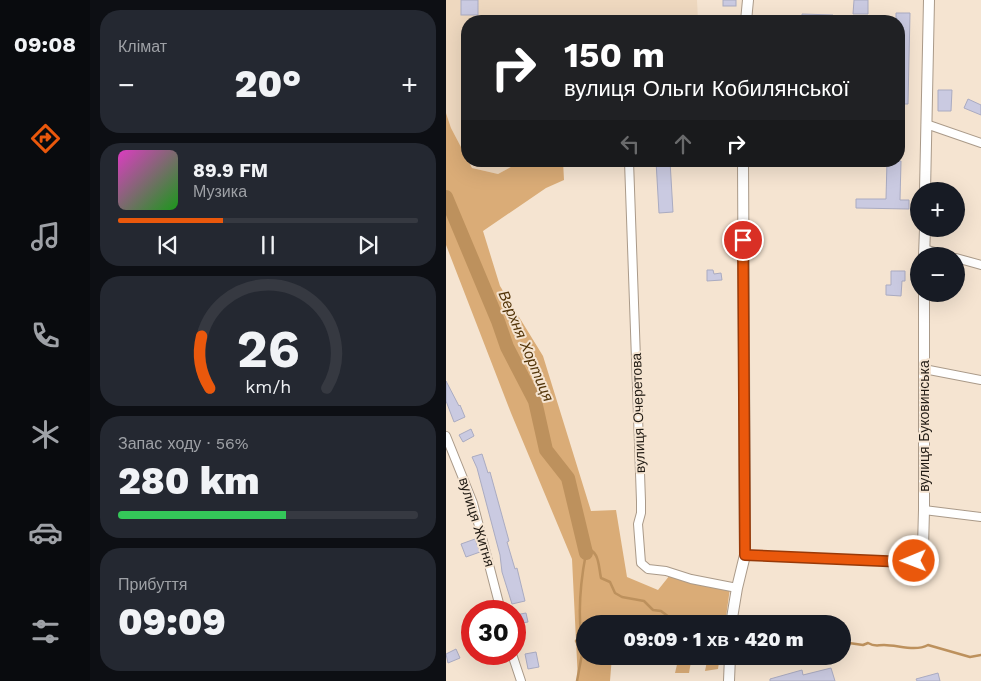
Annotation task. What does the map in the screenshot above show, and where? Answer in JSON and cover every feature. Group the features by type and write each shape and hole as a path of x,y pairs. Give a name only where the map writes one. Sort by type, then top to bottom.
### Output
{"street":[{"path":"747,15 748,0"},
{"path":"925,182 928,0"},
{"path":"926,124 981,143"},
{"name":"вулиця Очеретова","path":"629,167 641,501 641,513 638,524 641,564 648,569 666,571 691,579 737,588"},
{"path":"732,615 745,555 743,167"},
{"path":"965,260 981,264"},
{"name":"вулиця Буковинська","path":"919,558 923,547 924,510 924,302"},
{"path":"924,369 981,380"},
{"name":"вулиця Житня","path":"446,436 474,503 498,600"},
{"path":"446,457 454,453"},
{"path":"924,510 981,518"},
{"path":"745,555 906,562 919,558"},
{"path":"516,665 521,681"},
{"path":"729,681 730,665"}],"shaded area":[{"path":"446,0 697,0 698,15 461,15 461,147 446,113"},
{"path":"446,113 461,147 461,167 471,167 498,174 511,167 563,167 564,180 546,188 483,231 500,286 543,356 591,511 616,510 627,577 658,590 670,575 730,588 726,615 576,615 576,640 572,559 511,413 446,245"},
{"path":"472,167 511,167 498,174"},
{"path":"577,665 611,665 610,681 578,681"},
{"path":"677,665 690,665 689,673 675,673"},
{"path":"706,665 719,665 718,669 705,671"}],"building":[{"path":"461,0 478,0 478,15 461,15"},
{"path":"723,0 736,0 736,6 723,6"},
{"path":"854,0 868,0 868,14 853,14"},
{"path":"896,13 910,13 908,104 905,104 905,15 896,15"},
{"path":"938,90 952,90 951,111 938,111"},
{"path":"968,99 981,105 981,115 964,108"},
{"path":"656,167 670,167 673,212 659,213"},
{"path":"887,167 901,167 900,200 909,200 909,209 856,208 856,199 886,199"},
{"path":"707,270 713,270 714,274 721,273 722,280 707,281"},
{"path":"891,271 905,271 905,281 902,281 901,296 886,295 886,285 891,285"},
{"path":"446,381 465,417 454,422 446,401"},
{"path":"471,429 474,436 463,442 459,435"},
{"path":"482,454 488,473 490,472 509,541 507,542 515,569 517,568 525,600 511,600 502,572 500,555 477,468 472,457"},
{"path":"475,539 480,552 466,557 461,544"},
{"path":"456,649 460,658 448,663 446,654"},
{"path":"536,652 539,667 528,669 526,654"},
{"path":"831,668 835,681 770,681 770,679 802,670 803,675"},
{"path":"938,673 940,681 917,681 916,679"}],"waterway":[{"name":"Верхня Хортиця","path":"446,197 507,347 535,401 546,450 568,478 586,553"},
{"path":"584,547 596,555 601,578 610,582 615,593 622,597 644,601 653,610 661,611 666,615"},
{"name":"Верхня Хортиця","path":"577,681 582,654 576,641 581,634 580,593 586,553"},
{"path":"851,643 863,645 868,643 912,648 928,645 970,657 981,655"}],"route":[{"path":"743,240 745,555 914,561"}]}
